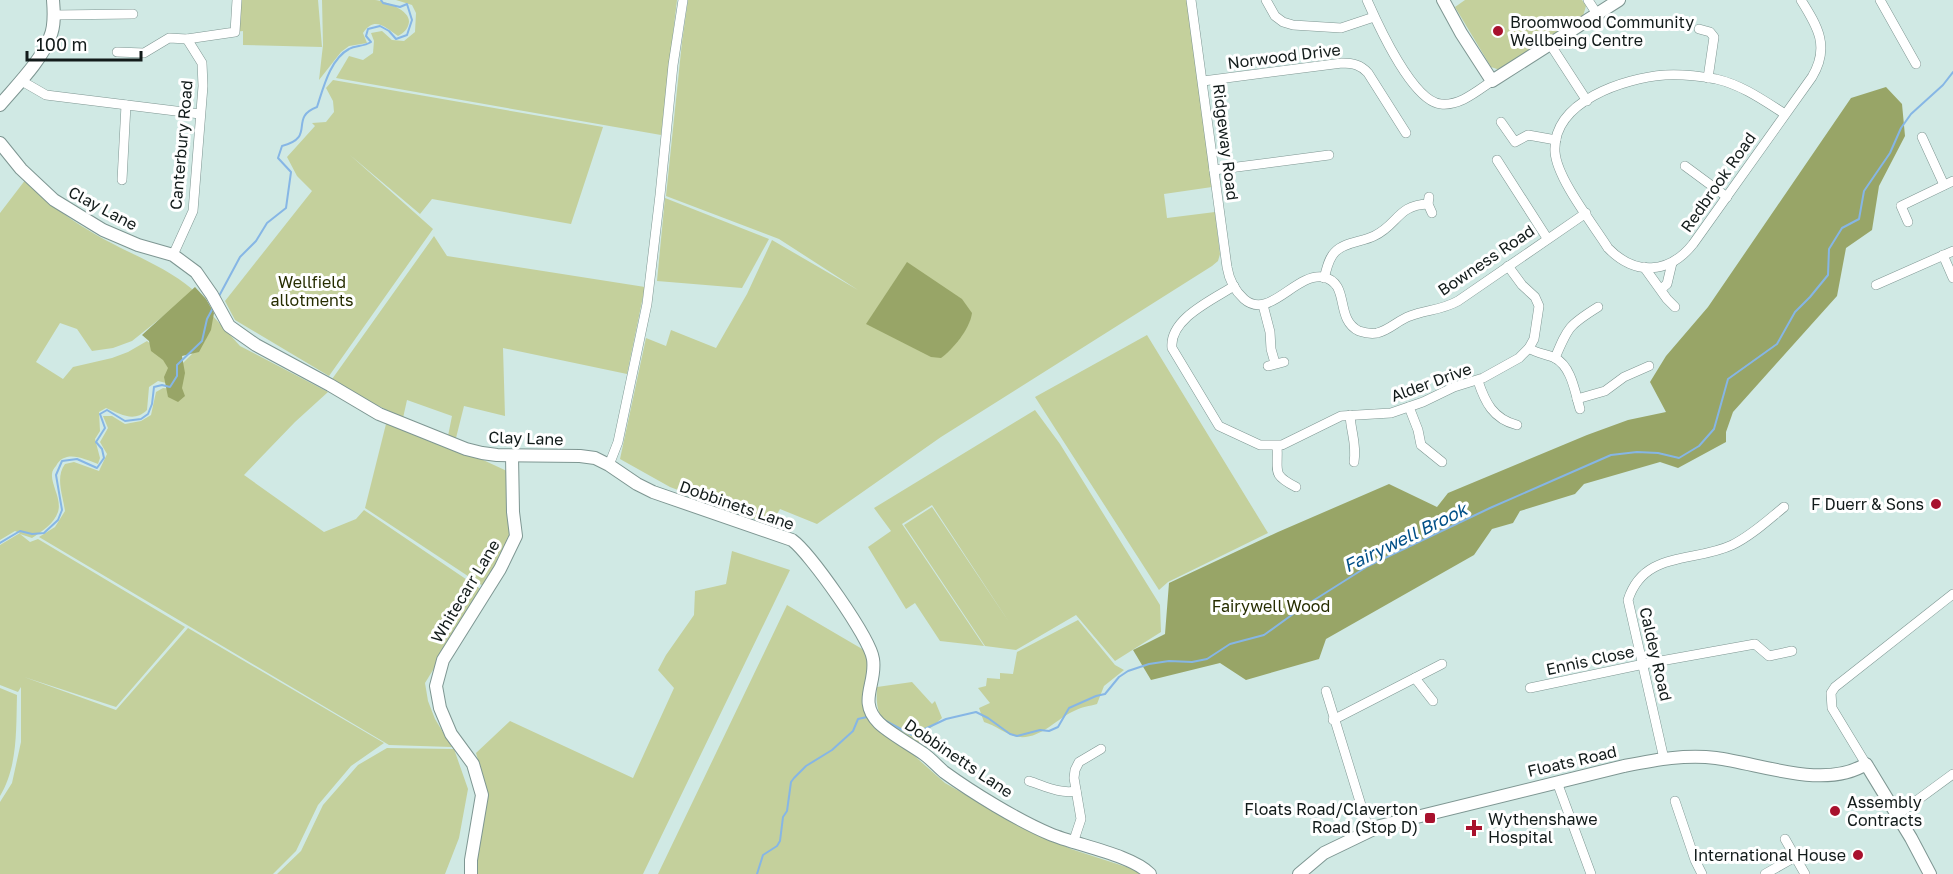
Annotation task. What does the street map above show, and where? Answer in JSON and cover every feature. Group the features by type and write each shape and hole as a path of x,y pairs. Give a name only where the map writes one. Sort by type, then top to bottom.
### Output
{"street":[{"path":"0,105 51,37 54,15 53,0"},
{"path":"117,52 144,53 169,38 187,39 235,32 237,0"},
{"path":"609,465 618,442 646,304 673,65 683,0"},
{"name":"Ridgeway Road","path":"1191,0 1227,267 1234,286"},
{"path":"1266,0 1275,16 1293,25 1341,28 1374,16"},
{"path":"1367,0 1389,46 1415,86 1427,99 1439,104 1455,103 1619,0"},
{"path":"1443,0 1452,19 1492,81"},
{"path":"1588,0 1597,14"},
{"name":"Redbrook Road","path":"1661,289 1667,284 1672,263 1687,252 1813,74 1821,53 1818,29 1802,0"},
{"path":"1876,1 1913,53 1916,63"},
{"path":"54,15 134,14"},
{"path":"1699,29 1712,33 1714,37 1708,78"},
{"name":"Canterbury Road","path":"173,255 193,211 203,86 202,63 187,39"},
{"path":"1550,44 1587,101"},
{"name":"Norwood Drive","path":"1203,81 1353,63 1365,70 1372,78 1406,133"},
{"path":"1672,263 1660,267 1644,267 1624,261 1612,252 1559,169 1555,152 1556,140 1565,119 1587,101 1614,87 1644,78 1681,75 1731,83 1785,114"},
{"path":"20,80 46,95 200,114"},
{"path":"122,180 126,105"},
{"path":"1501,122 1515,141 1528,135 1556,140"},
{"path":"1908,222 1901,206 1949,183 1922,137"},
{"name":"Clay Lane","path":"0,143 21,169 54,200 103,230 138,245 173,255 196,272 229,326 256,345 330,384 379,414 466,449 512,456 580,456 595,458 609,465"},
{"path":"1214,170 1329,155"},
{"path":"1497,160 1547,238"},
{"path":"1685,166 1726,196"},
{"path":"1291,488 1277,473 1276,446 1253,443 1219,426 1175,357 1172,335 1180,322 1234,286 1247,302 1263,305 1308,280 1324,278 1331,257 1339,248 1375,236 1410,207 1429,205"},
{"name":"Bowness Road","path":"1324,278 1332,282 1339,290 1344,314 1350,324 1359,331 1373,334 1384,331 1410,316 1453,304 1586,213"},
{"path":"1876,285 1953,251"},
{"path":"1943,255 1953,278"},
{"path":"1508,266 1538,302 1536,326 1529,348 1562,363 1568,373 1578,404 1605,392 1621,378 1644,372"},
{"path":"1644,267 1675,307"},
{"path":"1263,305 1276,364"},
{"path":"1555,358 1566,332 1584,311 1598,307"},
{"name":"Alder Drive","path":"1276,446 1293,441 1336,418 1391,413 1426,401 1459,385 1478,381 1517,360 1529,348"},
{"path":"1478,381 1488,406 1495,414 1513,424 1505,433"},
{"path":"1409,407 1421,445 1439,460 1430,468"},
{"path":"1350,415 1351,432 1356,444 1354,458 1366,457"},
{"name":"Whitecarr Lane","path":"471,874 471,860 482,795 473,764 451,734 440,708 436,686 443,660 500,569 516,536 512,456"},
{"name":"Dobbinets Lane","path":"609,465 653,492 792,540 800,546 871,649 874,671 867,702 871,714 880,725"},
{"name":"Caldey Road","path":"1664,759 1628,600 1633,585 1644,574 1667,562 1732,545 1784,507"},
{"path":"1930,874 1832,708 1831,693 1835,687 1953,594"},
{"name":"Ennis Close","path":"1530,688 1755,644 1769,656 1792,651"},
{"path":"1333,720 1442,664"},
{"path":"1415,678 1433,701"},
{"path":"1326,692 1369,831"},
{"name":"Dobbinetts Lane","path":"880,725 920,751 942,770 975,792 1047,833 1116,855 1140,866 1150,874"},
{"path":"1073,843 1081,819 1074,778 1079,762 1101,749"},
{"name":"Floats Road","path":"1299,874 1324,853 1380,826 1557,782 1664,759 1716,758 1818,776 1857,770 1866,764"},
{"path":"1897,815 1953,774"},
{"path":"1029,781 1065,793 1076,791"},
{"path":"1557,782 1591,874"},
{"path":"1675,801 1702,874"},
{"path":"1785,839 1805,874"},
{"path":"1765,874 1795,856"}],"green space":[{"path":"237,0 318,0 322,47 243,45 243,31 235,32"},
{"path":"322,0 385,2 406,14 409,22 405,31 398,36 380,25 376,24 367,28 363,33 367,43 349,46 341,52 319,80 323,45"},
{"path":"396,0 677,0 661,135 336,78 349,56 363,60 373,53 374,41 371,33 382,31 392,40 404,41 415,32 416,13 412,5"},
{"path":"688,0 1187,0 1212,187 1164,194 1167,218 1215,212 1220,254 1218,261 941,437 817,524 780,509 771,525 670,487 620,459 646,338 666,346 671,330 716,348 747,294 772,240 858,290 779,239 666,196"},
{"path":"1465,0 1582,0 1586,6 1583,16 1500,70 1491,67 1455,7"},
{"name":"Wellfield allotments","path":"333,80 603,127 571,224 432,199 420,214 350,155 433,229 329,376 235,320 225,301 312,191 297,176 287,157 315,126 312,123 326,122 334,112 333,101 326,88"},
{"name":"Fairywell Wood","path":"1886,87 1902,104 1905,136 1879,186 1872,230 1846,248 1837,296 1733,412 1726,432 1726,442 1678,468 1660,462 1584,484 1575,494 1520,511 1513,523 1492,529 1474,555 1326,639 1319,659 1246,680 1220,663 1151,680 1133,650 1165,634 1169,583 1389,484 1437,507 1448,493 1587,435 1628,420 1666,412 1650,382 1666,356 1708,307 1851,98"},
{"path":"26,179 48,202 73,220 161,268 192,289 191,294 132,341 113,348 92,351 77,329 60,323 36,362 63,379 73,367 112,358 147,341 167,357 170,384 158,381 149,387 147,410 137,416 122,415 106,408 99,412 100,431 95,439 100,458 98,464 75,457 64,458 60,461 52,474 59,502 54,520 32,538 20,534 30,542 38,539 185,627 116,707 24,677 116,710 188,628 384,743 351,766 318,805 296,851 273,874 0,874 0,802 12,783 21,742 21,687 18,692 0,685 0,545 20,533 15,531 0,540 0,213"},
{"path":"665,198 769,239 742,288 657,281"},
{"path":"434,236 447,256 645,287 627,374 503,348 505,416 464,406 456,438 448,436 452,416 407,400 403,418 330,382"},
{"path":"907,262 962,299 972,313 968,326 960,338 941,358 931,357 866,324"},
{"path":"195,287 206,299 214,313 211,330 199,352 182,356 185,373 182,388 185,396 178,402 168,397 164,377 168,368 163,360 151,351 149,341 142,335"},
{"path":"212,315 240,346 328,392 295,422 244,475 324,532 356,519 364,510 482,590 425,683 428,701 435,719 452,747 389,745 39,537 55,527 65,511 60,475 65,464 74,462 99,471 107,454 100,442 108,428 103,416 112,416 125,424 141,421 151,415 156,392 163,388 172,389 180,366 205,341"},
{"path":"1147,335 1268,533 1168,582 1159,590 1035,397"},
{"path":"1035,410 1060,444 1160,605 1161,632 1115,661 1076,615 1016,650 985,646 904,525 932,507 1009,622 932,505 902,524 984,646 940,641 915,603 906,609 868,547 891,531 874,508"},
{"path":"386,424 453,446 509,472 513,532 483,586 365,508"},
{"path":"732,551 790,570 643,874 477,874 476,845 488,795 476,753 510,721 633,778 674,688 658,670 694,615 695,591 726,584"},
{"path":"787,605 869,653 864,698 873,725 900,743 945,783 1015,823 1071,849 1144,874 658,874"},
{"path":"1078,620 1115,665 1124,670 1104,686 1097,704 1067,714 1041,732 1027,737 1015,736 984,722 979,708 990,703 978,688 986,686 987,678 1000,679 1000,673 1013,674 1017,652"},
{"path":"912,682 932,704 935,701 942,718 927,731 919,743 892,728 881,717 878,710 877,687"},
{"path":"0,688 17,695 13,760 0,796"},
{"path":"387,748 454,749 468,789 459,838 445,874 277,874 301,851 323,805 358,765"}],"waterway":[{"path":"218,298 240,257 256,241 267,223 286,208 291,172 278,158 282,146 298,138 304,116 317,107 328,75 337,60 349,49 371,42 366,36 368,29 380,26 396,39 407,35 412,20 407,4 400,7 383,3 381,0"},
{"name":"Fairywell Brook","path":"882,719 912,735 946,719 976,712 1010,734 1017,736 1040,730 1049,731 1058,727 1069,708 1105,694 1119,677 1128,671 1149,664 1207,659 1230,644 1264,635 1368,566 1490,508 1611,455 1637,452 1658,453 1679,458 1699,446 1714,429 1728,379 1777,344 1795,312 1828,275 1829,249 1842,228 1859,219 1864,191 1890,153 1901,128 1911,114 1943,85 1953,72"},
{"path":"0,543 20,531 32,534 44,533 58,520 62,510 56,475 62,461 77,459 97,468 104,458 102,449 96,442 105,428 100,414 107,410 125,421 141,419 148,414 154,387 162,385 170,387 177,376 177,365 202,341 207,319 214,306"},
{"name":"Fairywell Brook","path":"757,874 763,855 777,846 780,841 791,782 806,766 832,750 853,731 858,719 867,717"}],"place":[{"name":"Broomwood Community Wellbeing Centre","path":"1498,31"},
{"name":"F Duerr & Sons","path":"1936,504"},
{"name":"Assembly Contracts","path":"1835,811"},
{"name":"Floats Road/Claverton Road (Stop D)","path":"1430,818"},
{"name":"Wythenshawe Hospital","path":"1474,828"},
{"name":"International House","path":"1858,855"}]}
